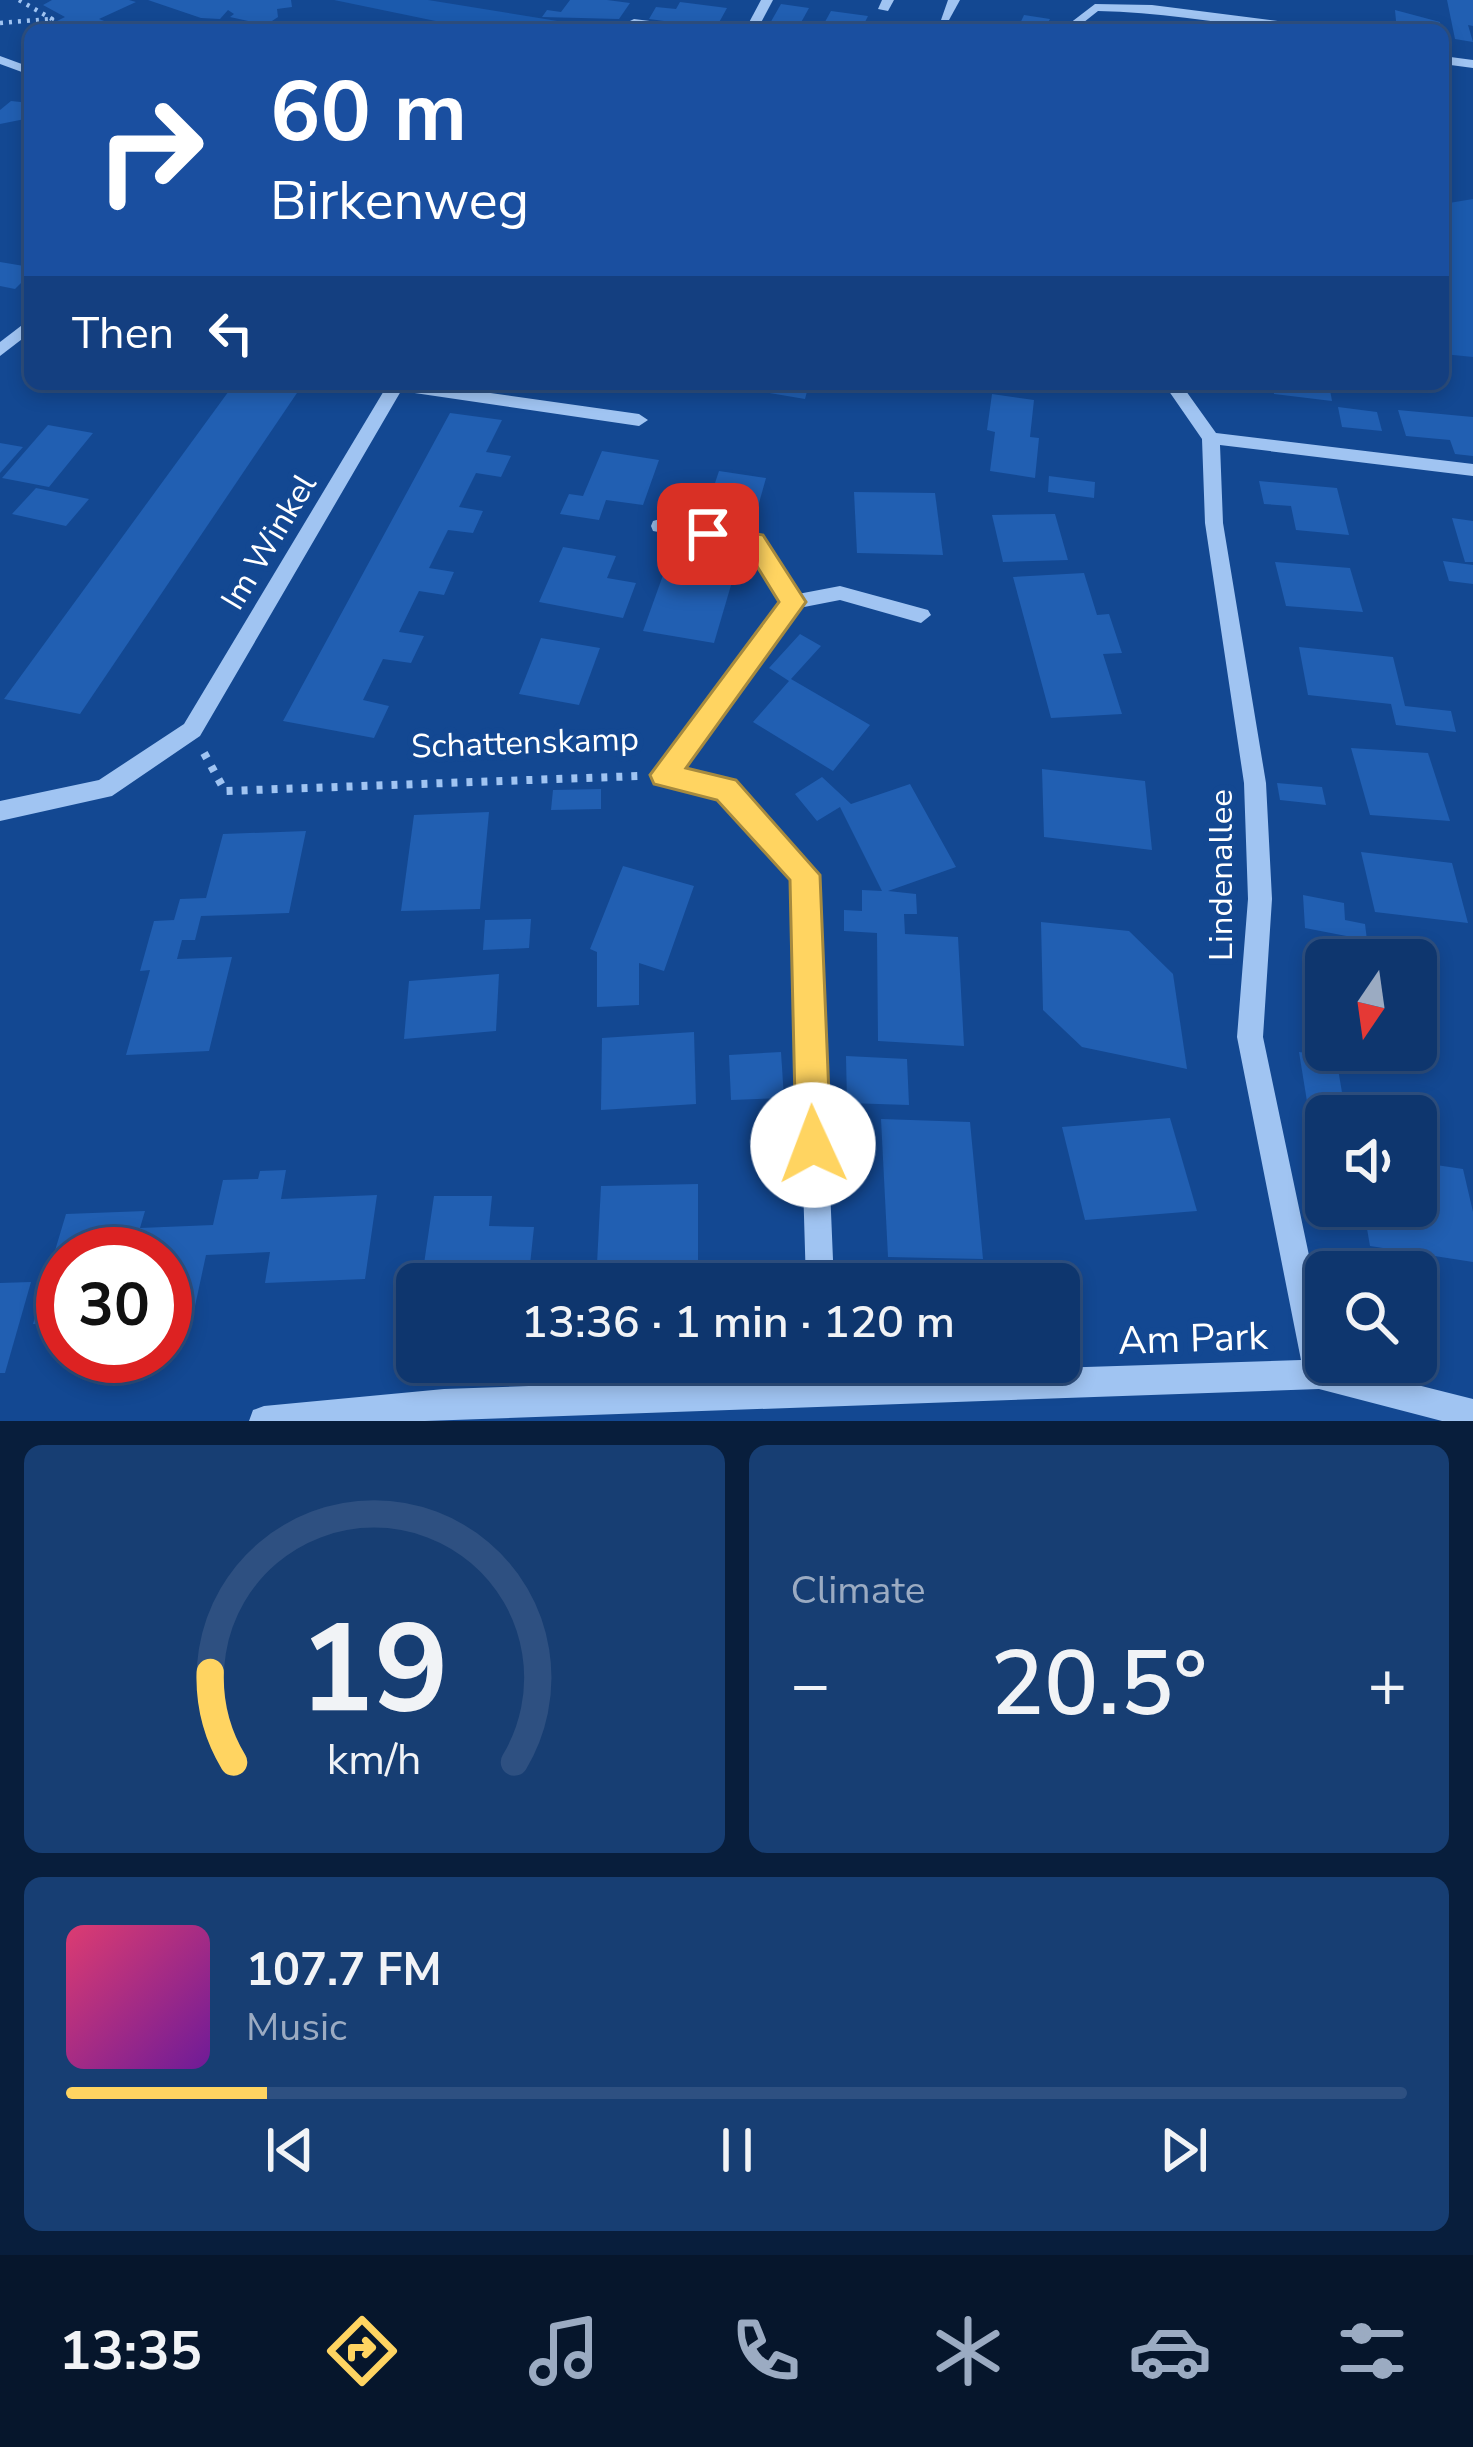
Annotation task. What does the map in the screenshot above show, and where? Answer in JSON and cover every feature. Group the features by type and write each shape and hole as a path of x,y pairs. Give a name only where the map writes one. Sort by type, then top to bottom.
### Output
{"street":[{"path":"945,18 954,0"},
{"path":"1072,24 1082,13 1114,7 1263,24"},
{"path":"634,23 642,24"},
{"path":"0,351 24,329"},
{"name":"Im Winkel","path":"192,730 394,390"},
{"path":"432,390 639,420"},
{"path":"1176,390 1211,438 1473,470"},
{"name":"Lindenallee","path":"1211,438 1214,523 1255,783 1260,899 1250,1037 1305,1306"},
{"path":"660,526 755,542 793,602"},
{"path":"664,775 793,602 840,593 921,615"},
{"path":"0,811 104,789 192,730"},
{"name":"Schattenskamp","path":"664,775 725,789 805,875 819,1263"},
{"name":"Am Park","path":"1080,1375 1305,1374"},
{"name":"Am Park","path":"264,1421 729,1383"},
{"name":"Am Park","path":"1354,1383 1473,1414"}],"path":[{"path":"20,0 52,19"},
{"path":"0,23 52,19"},
{"path":"47,24 52,19"},
{"name":"Schattenskamp","path":"192,730 225,791 664,775"}],"shaded area":[{"path":"334,0 428,0 576,24 450,24"},
{"path":"1473,199 1473,357 1449,355 1449,203"}],"building":[{"path":"52,0 136,2 99,19 112,24 51,24 65,17 43,5"},
{"path":"148,0 291,0 292,7 277,9 278,17 268,24 230,17 234,14 228,10 220,19 201,18"},
{"path":"570,0 630,3 619,19 542,17 547,10 561,12"},
{"path":"1447,0 1473,0 1473,26 1468,25 1473,42 1455,39"},
{"path":"680,2 727,8 718,24 649,19 656,7 676,9"},
{"path":"781,4 809,8 800,24 770,24"},
{"path":"1395,10 1440,24 1406,24 1396,21"},
{"path":"831,11 868,16 864,24 824,24"},
{"path":"1024,15 1050,19 1047,24 1020,24"},
{"path":"11,101 24,102 24,119 0,124 0,110"},
{"path":"0,262 24,266 24,280 15,289 0,286"},
{"path":"230,390 299,390 80,714 4,699"},
{"path":"751,390 807,390 805,399"},
{"path":"1274,390 1330,390 1332,401 1274,394"},
{"path":"992,394 1034,400 1030,437 1039,438 1035,478 990,471 995,432 987,430"},
{"path":"1338,407 1377,412 1382,431 1342,427"},
{"path":"1398,410 1473,417 1473,456 1455,454 1450,440 1406,436"},
{"path":"450,413 502,420 486,452 511,456 501,477 476,473 459,507 483,511 473,533 448,530 429,568 454,572 444,595 419,591 399,632 424,636 411,663 383,659 363,700 389,706 374,738 283,721"},
{"path":"48,425 93,433 49,487 2,478"},
{"path":"0,443 23,447 0,473"},
{"path":"602,451 659,460 643,505 606,500 599,520 560,514 569,494 583,496"},
{"path":"719,471 766,478 754,521 705,513"},
{"path":"1049,476 1095,482 1094,498 1048,492"},
{"path":"1259,481 1337,488 1349,535 1296,530 1291,506 1264,504"},
{"path":"36,488 89,499 66,526 12,514"},
{"path":"854,492 935,493 943,555 857,553"},
{"path":"1055,514 1068,560 1003,562 992,515"},
{"path":"1452,518 1473,521 1473,562 1465,562"},
{"path":"563,547 616,556 607,578 636,583 623,618 539,602"},
{"path":"1443,561 1473,565 1473,584 1449,581"},
{"path":"1275,562 1350,568 1363,612 1286,606"},
{"path":"667,564 734,575 714,643 643,631"},
{"path":"1084,573 1097,615 1109,614 1122,653 1103,654 1122,714 1051,718 1013,577"},
{"path":"800,634 821,646 791,679 870,725 833,771 753,722 789,681 769,668"},
{"path":"541,638 600,648 579,705 519,694"},
{"path":"1299,647 1393,657 1405,706 1451,711 1456,732 1396,725 1391,704 1308,695"},
{"path":"1351,748 1428,753 1450,821 1370,815"},
{"path":"1042,769 1145,781 1152,850 1044,837"},
{"path":"822,777 851,804 910,784 956,867 888,891 916,894 917,914 904,914 905,934 958,937 964,1046 878,1041 877,933 844,931 844,910 862,911 862,890 882,891 840,807 817,821 795,794"},
{"path":"1277,783 1322,787 1326,805 1280,800"},
{"path":"601,789 601,809 551,810 553,790"},
{"path":"489,812 480,909 401,911 414,815"},
{"path":"306,831 289,913 201,916 195,940 182,940 177,959 232,957 209,1051 126,1055 150,970 140,971 154,921 174,920 180,899 206,898 223,834"},
{"path":"1361,852 1452,863 1468,923 1375,912"},
{"path":"623,866 694,886 664,971 639,963 639,1005 597,1007 597,952 590,949"},
{"path":"1303,895 1344,903 1345,920 1365,924 1367,939 1362,939 1305,928"},
{"path":"531,919 529,948 483,950 485,920"},
{"path":"1041,922 1129,931 1173,974 1187,1069 1082,1047 1043,1010"},
{"path":"499,974 496,1031 404,1039 409,981"},
{"path":"694,1032 696,1104 601,1110 602,1038"},
{"path":"781,1052 784,1098 731,1100 729,1055"},
{"path":"1299,1052 1305,1053 1305,1071 1338,1071 1342,1095 1306,1095"},
{"path":"846,1056 907,1059 909,1105 847,1103"},
{"path":"1170,1118 1197,1211 1085,1220 1062,1127"},
{"path":"881,1119 970,1122 983,1259 888,1257"},
{"path":"1437,1165 1463,1169 1473,1212 1473,1262 1437,1256 1437,1251 1370,1246 1367,1227 1437,1227"},
{"path":"286,1170 281,1199 377,1195 365,1279 265,1283 270,1252 206,1255 192,1320 192,1227 164,1227 213,1225 223,1180 258,1179 260,1171"},
{"path":"698,1184 698,1262 597,1263 601,1186"},
{"path":"434,1196 492,1196 489,1226 534,1227 530,1263 424,1263"},
{"path":"145,1211 140,1227 62,1227 66,1214"},
{"path":"31,1282 5,1373 0,1373 0,1283"}],"route":[{"path":"708,534 755,542 793,602 664,775 725,789 805,875 813,1145"}]}
